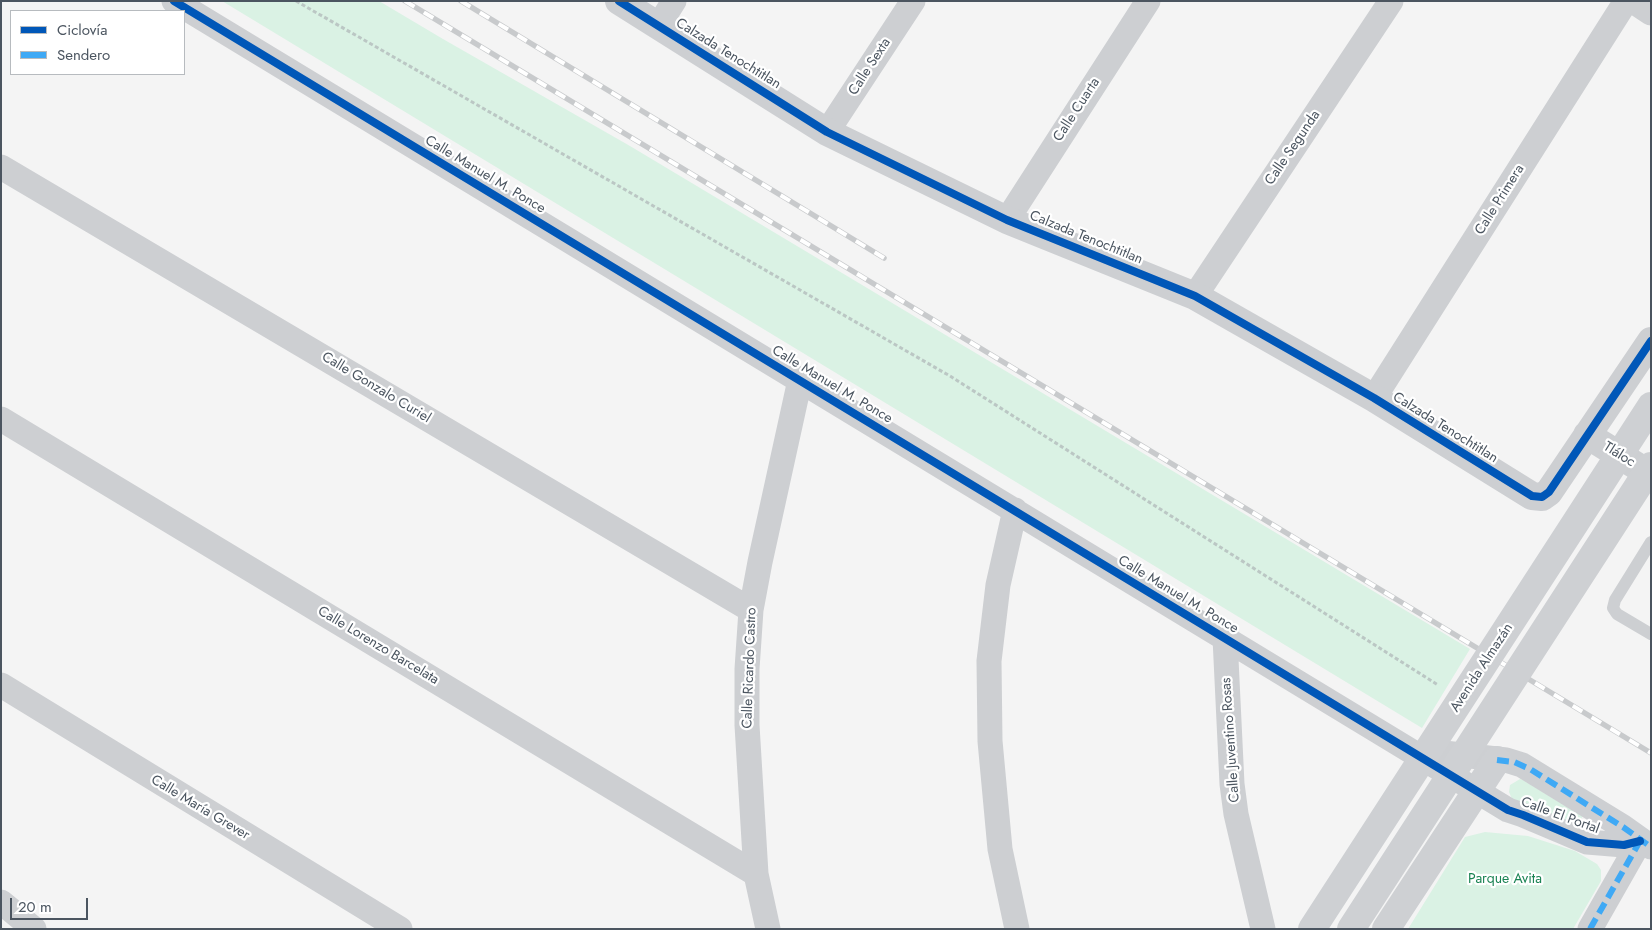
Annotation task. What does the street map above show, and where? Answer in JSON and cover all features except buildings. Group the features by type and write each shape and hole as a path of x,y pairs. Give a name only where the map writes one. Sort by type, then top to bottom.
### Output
{"main road":[{"name":"Avenida Almazán","path":"1312,929 1651,406"},
{"path":"1351,929 1651,466"},
{"path":"1386,929 1497,760"}],"street":[{"name":"Calle Manuel M. Ponce","path":"174,1 1477,790"},
{"name":"Calzada Tenochtitlan","path":"619,1 827,132 1007,220 1195,296 1374,398 1532,496 1542,497 1549,492 1587,434"},
{"path":"659,25 674,1"},
{"name":"Calle Sexta","path":"827,132 913,1"},
{"name":"Calle Cuarta","path":"1007,220 1148,1"},
{"name":"Calle Segunda","path":"1195,296 1391,1"},
{"name":"Calle Primera","path":"1374,398 1626,1"},
{"path":"1633,1 1651,13"},
{"name":"Calle Gonzalo Curiel","path":"1,166 752,610"},
{"path":"1587,434 1651,341"},
{"name":"Calle Ricardo Castro","path":"768,929 756,874 747,725 748,670 752,610 762,553 800,380"},
{"name":"Calle Lorenzo Barcelata","path":"1,419 756,874"},
{"name":"Tláloc","path":"1587,434 1651,475"},
{"path":"1014,510 998,585 989,661 990,741 1000,849 1017,929"},
{"name":"Calle Juventino Rosas","path":"1225,638 1232,784 1236,814 1263,929"},
{"name":"Calle María Grever","path":"1,685 400,929"},
{"name":"Calle Manuel M. Ponce","path":"1408,749 1497,760"},
{"name":"Calle El Portal","path":"1497,760 1514,762 1530,769 1623,827 1646,844"},
{"name":"Calle El Portal","path":"1477,790 1508,810 1587,842 1624,845 1646,844"},
{"path":"1590,929 1646,844"},
{"path":"1,902 34,929"}],"lane":[{"path":"1651,542 1614,600 1613,608 1617,614 1651,634"}],"path":[{"path":"296,1 950,376 1438,685"}],"green space":[{"path":"222,1 379,1 630,146 1470,649 1422,728"},
{"path":"1520,779 1582,816 1581,824 1579,825 1512,799 1509,792 1510,785"},
{"name":"Parque Avita","path":"1485,832 1528,836 1575,851 1597,864 1601,870 1601,881 1573,929 1408,929 1465,837"}],"railway":[{"path":"405,1 1651,753"},
{"path":"461,1 884,258"}],"marked path":[{"path":"1497,760 1514,762 1530,769 1623,827 1651,847"},
{"path":"1590,929 1640,841"}],"cycle path":[{"path":"174,1 1508,810 1587,842 1624,845 1640,841"},
{"path":"619,1 827,132 1007,220 1195,296 1374,398 1532,496 1542,497 1549,492 1651,341"}]}
